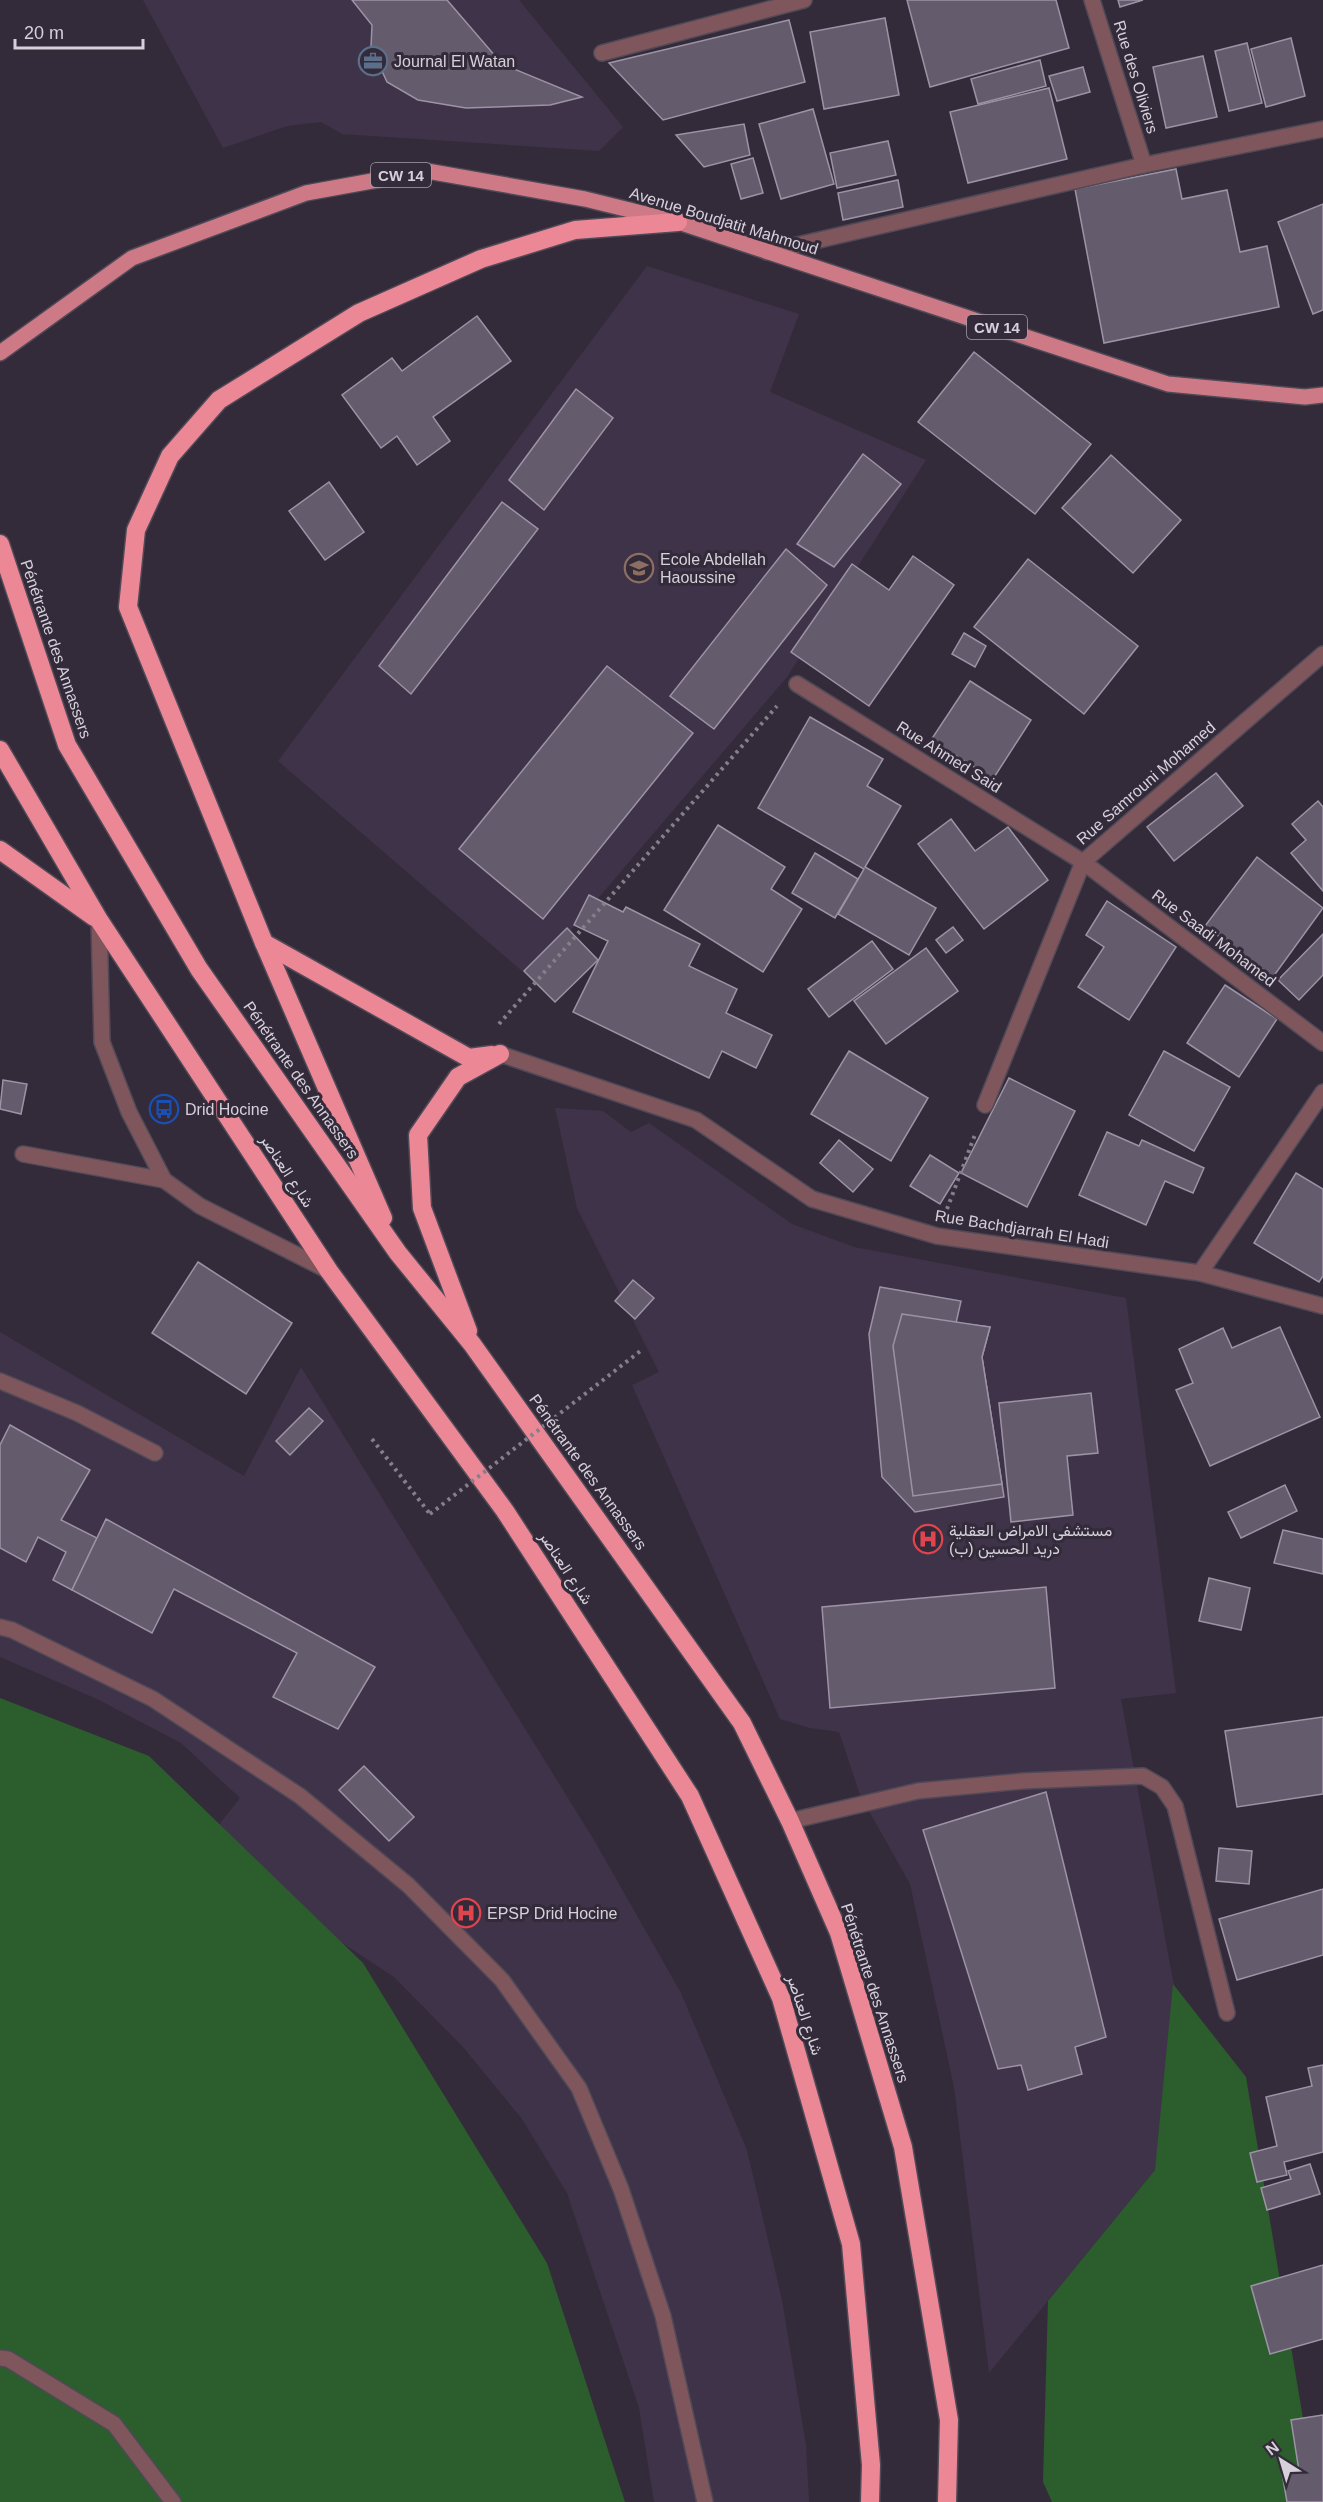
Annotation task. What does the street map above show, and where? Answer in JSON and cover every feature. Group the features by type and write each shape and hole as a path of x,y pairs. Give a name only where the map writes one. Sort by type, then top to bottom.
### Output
{"highway":[{"path":"398,1253 264,943 129,607 136,530 170,456 219,400 369,309 481,259 575,230 678,222"},
{"name":"Pénétrante des Annassers","path":"0,544 67,745 199,969 398,1253 472,1344 742,1723 790,1821 839,1933 903,2147 949,2420 947,2502"},
{"name":"شارع العناصر","path":"0,750 99,920 329,1271 505,1511 690,1796 781,1998 851,2244 871,2465 870,2502"},
{"path":"0,850 99,920"},
{"path":"264,943 469,1058 500,1054"},
{"path":"472,1344 422,1208 418,1136 458,1077 500,1054"}],"main road":[{"name":"Avenue Boudjatit Mahmoud","path":"0,352 132,258 306,193 427,171 585,199 678,222 1168,384 1305,397 1323,395"}],"street":[{"path":"602,53 804,0"},
{"name":"Rue des Oliviers","path":"1092,0 1144,165"},
{"path":"767,252 1144,165 1323,129"},
{"name":"Rue Samrouni Mohamed","path":"985,1106 1083,862 1323,654"},
{"name":"Rue Ahmed Said","path":"797,684 1083,862"},
{"name":"Rue Saadi Mohamed","path":"1083,862 1323,1043"},
{"path":"99,920 102,1042 129,1112 164,1180"},
{"name":"Rue Bachdjarrah El Hadi","path":"500,1054 696,1120 812,1199 937,1236 1200,1273 1320,1305"},
{"path":"1200,1273 1323,1092"},
{"path":"23,1154 164,1180 200,1206 329,1271"},
{"path":"1320,1305 1323,1322"},
{"path":"0,1381 76,1413 155,1453"},
{"path":"0,1627 12,1630 153,1699 300,1796 408,1885 502,1980 579,2088 621,2189 663,2316 705,2502"},
{"path":"790,1821 918,1791 1023,1781 1143,1776 1162,1787 1175,1806 1227,2013"},
{"path":"0,2358 8,2359 114,2424 173,2502"}],"path":[{"path":"469,1058 797,684"},
{"path":"937,1236 985,1106"},
{"path":"372,1439 430,1514 643,1349"}],"shaded area":[{"name":"Journal El Watan","path":"143,0 519,0 623,127 599,151 342,134 321,122 287,126 223,148"},
{"name":"Ecole Abdellah Haoussine","path":"647,266 799,314 770,392 926,460 787,677 530,978 278,761"},
{"name":"مستشفى الامراض العقلية دريد الحسين (ب)","path":"555,1108 603,1111 631,1132 649,1123 792,1224 854,1247 1126,1298 1176,1693 1121,1699 1180,2018 1155,2170 989,2373 954,2087 910,1884 860,1795 839,1732 810,1728 780,1719 632,1385 659,1372 577,1208"},
{"name":"EPSP Drid Hocine","path":"0,1332 244,1476 301,1367 594,1840 681,1993 747,2150 782,2300 806,2445 809,2502 654,2502 639,2408 567,2193 522,2119 463,2047 394,1977 200,1849 240,1798 181,1743 97,1699 0,1657"}],"green space":[{"path":"0,1698 149,1756 363,1963 547,2263 625,2502 0,2502"},
{"path":"1173,1984 1246,2077 1317,2502 1052,2502 1043,2482 1048,2301 1155,2170"}],"building":[{"path":"352,0 447,0 502,64 582,97 550,105 466,108 418,100 387,82 371,47 372,25"},
{"path":"907,0 1056,0 1069,48 930,87"},
{"path":"1118,0 1143,0 1120,7"},
{"path":"885,18 899,95 824,109 810,32"},
{"path":"789,20 805,82 663,120 609,63"},
{"path":"1291,38 1305,96 1266,107 1251,49"},
{"path":"1247,43 1262,103 1229,111 1215,51"},
{"path":"1203,56 1217,117 1166,128 1153,67"},
{"path":"1040,60 1046,86 978,104 971,79"},
{"path":"1083,67 1090,92 1057,101 1049,76"},
{"path":"1049,88 1067,159 968,183 950,112"},
{"path":"813,109 834,184 781,199 759,124"},
{"path":"744,124 750,155 704,167 676,135"},
{"path":"888,141 896,175 837,188 830,153"},
{"path":"753,158 763,193 741,199 731,164"},
{"path":"1176,169 1182,199 1227,190 1240,252 1267,246 1279,307 1104,343 1075,189"},
{"path":"898,180 903,207 843,220 838,193"},
{"path":"1323,204 1323,310 1313,314 1278,222"},
{"path":"477,316 511,361 433,417 450,441 417,465 397,436 381,448 342,395 392,358 402,371"},
{"path":"974,352 1091,444 1035,514 918,422"},
{"path":"576,389 613,418 544,510 509,480"},
{"path":"863,454 901,484 834,567 797,544"},
{"path":"1111,455 1181,520 1133,573 1062,508"},
{"path":"329,482 364,532 325,560 289,511"},
{"path":"502,502 538,529 411,694 379,666"},
{"path":"786,549 827,585 714,729 670,696"},
{"path":"913,556 954,585 869,706 791,652 852,564 889,590"},
{"path":"1028,559 1138,646 1084,714 974,627"},
{"path":"964,633 986,646 975,667 952,654"},
{"path":"607,666 693,733 543,919 459,849"},
{"path":"970,681 1031,720 993,779 931,740"},
{"path":"810,717 883,759 867,786 901,806 865,867 936,908 909,955 838,914 864,869 758,808"},
{"path":"1216,773 1243,806 1174,861 1147,827"},
{"path":"1318,801 1323,807 1323,891 1291,853 1306,840 1292,824"},
{"path":"951,819 975,851 1008,827 1048,880 984,929 918,844"},
{"path":"718,825 785,867 771,889 802,909 763,972 664,910"},
{"path":"815,853 858,879 835,918 792,893"},
{"path":"1257,857 1323,908 1273,977 1205,926"},
{"path":"589,895 623,912 626,907 700,944 689,966 737,989 726,1013 772,1035 756,1068 722,1051 709,1078 573,1012 608,941 574,925"},
{"path":"1107,901 1176,947 1129,1020 1078,987 1104,947 1086,935"},
{"path":"953,927 963,940 946,953 936,940"},
{"path":"567,928 598,960 555,1002 524,971"},
{"path":"1323,934 1323,975 1299,1000 1278,980"},
{"path":"872,941 893,969 829,1017 808,989"},
{"path":"926,948 958,991 886,1044 854,1001"},
{"path":"1225,985 1277,1019 1239,1077 1187,1043"},
{"path":"849,1051 928,1098 891,1161 811,1114"},
{"path":"1164,1051 1230,1087 1194,1151 1129,1115"},
{"path":"1009,1078 1075,1111 1027,1207 961,1173"},
{"path":"3,1080 27,1084 21,1114 0,1109"},
{"path":"1107,1132 1139,1146 1142,1140 1204,1168 1193,1193 1165,1181 1146,1225 1079,1195"},
{"path":"839,1140 873,1169 853,1192 820,1163"},
{"path":"930,1155 959,1173 940,1204 910,1186"},
{"path":"1296,1173 1323,1189 1323,1276 1319,1282 1254,1243"},
{"path":"198,1262 292,1323 246,1394 152,1333"},
{"path":"633,1280 654,1298 635,1319 615,1301"},
{"path":"880,1287 961,1301 956,1323 990,1327 982,1357 1004,1497 915,1512 882,1477 869,1334"},
{"path":"902,1314 990,1327 982,1357 1002,1484 913,1496 893,1346"},
{"path":"1280,1327 1320,1417 1210,1466 1176,1390 1193,1383 1179,1349 1223,1328 1232,1348"},
{"path":"1091,1393 1098,1453 1067,1456 1073,1515 1011,1522 999,1403"},
{"path":"309,1408 323,1421 290,1455 276,1441"},
{"path":"10,1425 90,1470 61,1520 97,1538 72,1590 53,1580 66,1552 38,1537 26,1562 0,1548 0,1445"},
{"path":"1285,1485 1297,1511 1241,1538 1228,1512"},
{"path":"106,1519 375,1667 338,1729 273,1697 297,1653 174,1589 152,1633 72,1590"},
{"path":"1283,1530 1323,1539 1323,1574 1274,1563"},
{"path":"1209,1578 1250,1588 1241,1630 1199,1621"},
{"path":"1046,1587 1055,1688 830,1708 822,1607"},
{"path":"1323,1717 1323,1794 1237,1807 1225,1731"},
{"path":"364,1766 414,1817 389,1841 339,1790"},
{"path":"1046,1792 1106,2037 1075,2047 1082,2074 1028,2090 1021,2065 998,2069 923,1830"},
{"path":"1219,1848 1252,1851 1249,1884 1216,1881"},
{"path":"1323,1889 1323,1955 1237,1980 1219,1919"},
{"path":"1323,2065 1323,2152 1284,2162 1287,2175 1257,2182 1250,2153 1277,2146 1266,2097 1312,2086 1308,2068"},
{"path":"1310,2164 1320,2194 1267,2210 1261,2188 1291,2179 1288,2171"},
{"path":"1323,2265 1323,2339 1270,2354 1251,2286"},
{"path":"1323,2415 1323,2502 1287,2502 1282,2473 1299,2471 1291,2420"}],"place":[{"name":"Journal El Watan","path":"373,61"},
{"name":"Ecole Abdellah Haoussine","path":"639,568"},
{"name":"Drid Hocine","path":"164,1109"},
{"name":"مستشفى الامراض العقلية دريد الحسين (ب)","path":"928,1539"},
{"name":"EPSP Drid Hocine","path":"466,1913"}]}
